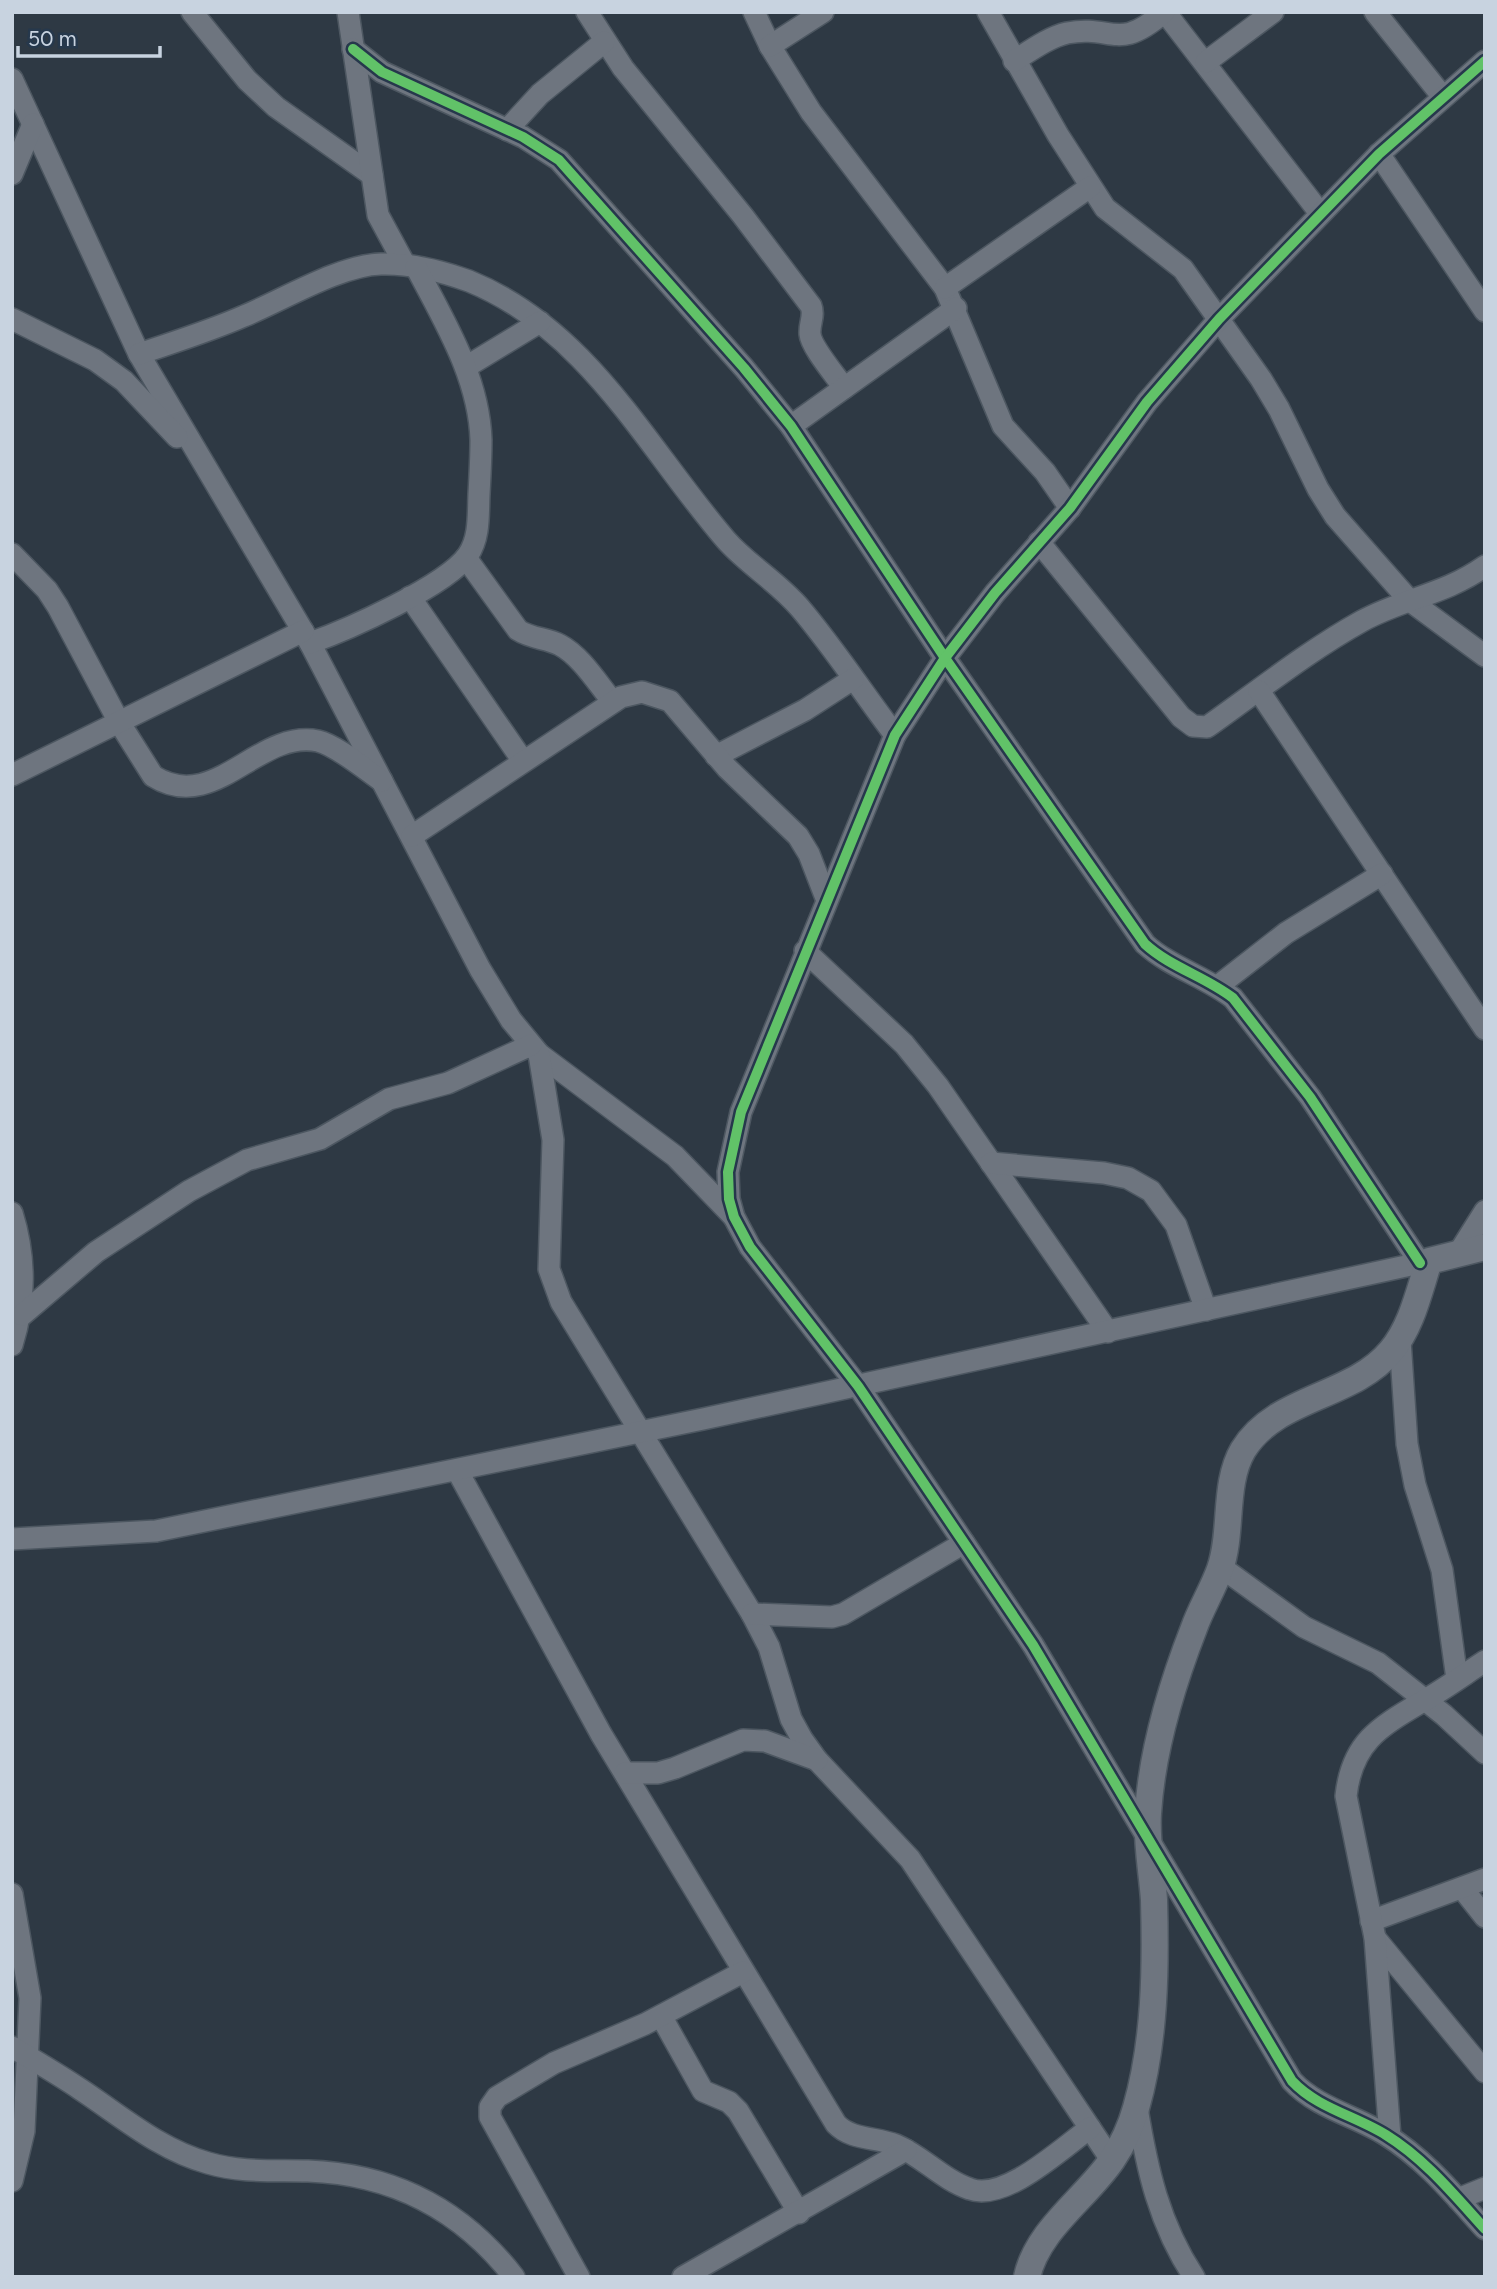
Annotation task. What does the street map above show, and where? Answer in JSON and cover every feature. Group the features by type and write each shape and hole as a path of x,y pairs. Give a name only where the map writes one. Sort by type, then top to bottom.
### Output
{"street":[{"path":"192,12 247,80 276,107 372,175"},
{"path":"12,775 120,722 307,637 337,634 410,597 466,558 478,533 481,439 466,368 410,265 378,215 348,12"},
{"path":"587,12 604,42 811,306 813,314 810,335 844,388"},
{"path":"754,12 770,46 811,112 946,288 1003,426 1045,472 1070,508"},
{"path":"770,46 823,12"},
{"path":"988,12 1014,61 1090,187 1121,222 1183,270 1219,319 1279,409 1318,489 1335,516 1409,600 1485,656"},
{"path":"1014,61 1065,33 1083,31 1116,37 1129,35 1149,25 1164,12 1177,32 1206,62 1320,213"},
{"path":"1206,62 1273,12"},
{"path":"1375,12 1443,97"},
{"path":"507,130 540,94 604,42"},
{"path":"353,49 382,72 543,147 559,160 744,368 791,426 945,658 1145,944 1156,954 1218,986 1234,998 1310,1097 1425,1262"},
{"path":"734,1217 729,1199 729,1172 741,1112 826,898 895,735 945,658 1070,508 1147,402 1219,319 1379,154 1485,61"},
{"path":"12,79 139,354 307,637 480,969 511,1020 535,1049 675,1156 734,1217 776,1284 858,1386 1033,1644 1147,1842 1292,2081 1314,2100 1365,2122 1390,2137 1419,2160 1485,2230"},
{"path":"12,174 33,124"},
{"path":"1379,154 1485,311"},
{"path":"946,288 1090,187"},
{"path":"139,354 240,318 342,273 377,264 410,265 453,275 489,290 540,322 583,359 726,540 800,608 895,735"},
{"path":"791,426 956,308"},
{"path":"12,319 95,360 124,381 201,461"},
{"path":"466,368 540,322"},
{"path":"1039,542 1181,717 1193,726 1207,727 1344,631 1409,600 1446,590 1485,566"},
{"path":"12,554 47,590 153,776 169,786 205,785 289,741 306,739 322,742 384,782"},
{"path":"466,558 518,630 530,638 559,644 613,702"},
{"path":"410,597 523,761"},
{"path":"716,756 805,710 853,680"},
{"path":"1259,691 1485,1030"},
{"path":"412,836 613,702 642,692 670,701 716,756 797,836 809,854 826,898"},
{"path":"1218,986 1286,933 1381,874"},
{"path":"805,951 904,1044 938,1086 1108,1332"},
{"path":"22,1314 96,1252 189,1191 247,1160 320,1139 388,1099 448,1083 535,1049"},
{"path":"535,1049 553,1140 552,1283 752,1614 769,1647 792,1719 817,1760 910,1859 1112,2161"},
{"path":"991,1163 1128,1178 1151,1191 1176,1225 1206,1310"},
{"path":"1458,1254 1485,1211"},
{"path":"12,1213 23,1262 22,1314 12,1345"},
{"path":"12,1539 156,1531 858,1386 1485,1247"},
{"path":"1027,2277 1042,2244 1112,2161 1128,2132 1136,2107 1145,2069 1154,1976 1153,1898 1147,1842 1155,1753 1194,1626 1221,1567 1236,1466 1243,1450 1258,1432 1277,1416 1340,1388 1389,1354 1400,1340 1425,1262"},
{"path":"1400,1340 1407,1444 1415,1485 1442,1570 1457,1679"},
{"path":"457,1470 625,1773 836,2124 848,2134 897,2145 969,2189 987,2193 1009,2185 1090,2128"},
{"path":"752,1614 832,1617 843,1614 964,1543"},
{"path":"1221,1567 1304,1627 1378,1662 1485,1753"},
{"path":"1390,2137 1373,1930 1346,1796 1349,1774 1356,1755 1380,1727 1485,1661"},
{"path":"625,1773 659,1773 743,1740 765,1741 817,1760"},
{"path":"1373,1930 1485,1879"},
{"path":"1462,1888 1485,1917"},
{"path":"12,1894 30,1998 20,2052 24,2131 12,2181"},
{"path":"1373,1930 1485,2072"},
{"path":"579,2277 490,2117 490,2107 497,2097 554,2063 661,2016 744,1972"},
{"path":"661,2016 704,2091 729,2102 738,2111 799,2213"},
{"path":"20,2052 163,2144 197,2160 248,2171 311,2171 361,2178 413,2192 456,2220 513,2277"},
{"path":"1136,2107 1154,2196 1171,2238 1194,2277"},
{"path":"683,2277 906,2150"},
{"path":"1458,2199 1485,2188"}],"cycle path":[{"path":"353,49 382,72 523,137 559,160 744,368 791,426 945,658 1145,944 1165,959 1233,998 1310,1097 1420,1263"},
{"path":"1485,61 1379,154 1219,319 1147,402 1070,508 995,593 945,658 895,735 741,1112 728,1172 729,1199 734,1217 750,1247 858,1386 1033,1645 1292,2081 1313,2098 1374,2128 1414,2155 1485,2229"}]}
